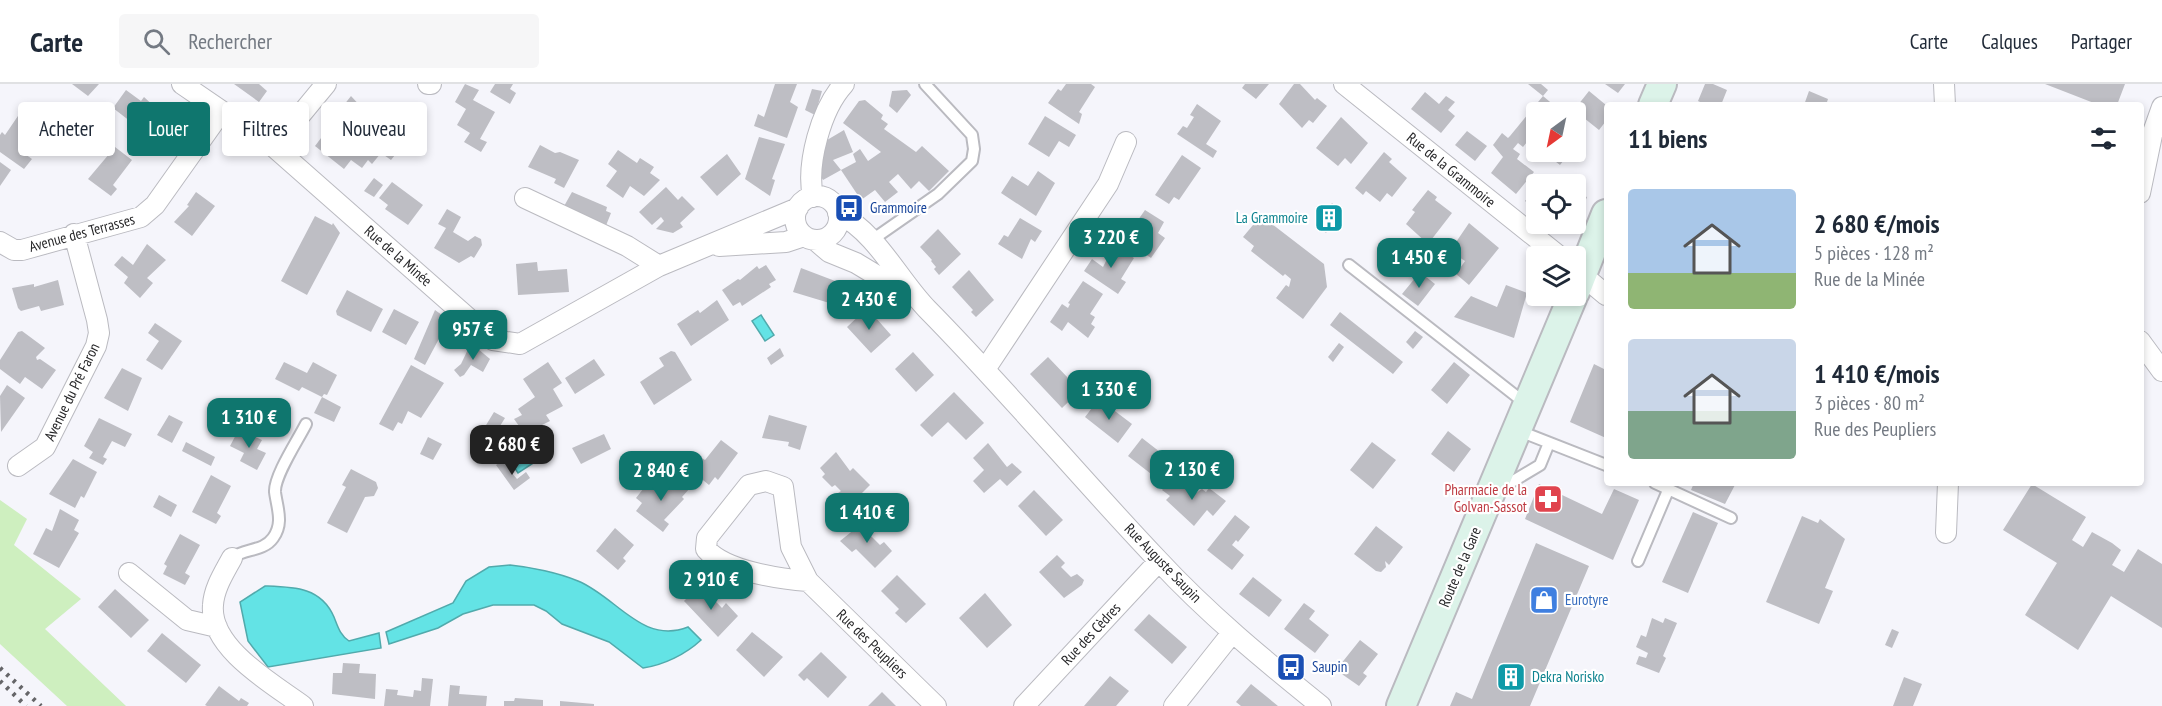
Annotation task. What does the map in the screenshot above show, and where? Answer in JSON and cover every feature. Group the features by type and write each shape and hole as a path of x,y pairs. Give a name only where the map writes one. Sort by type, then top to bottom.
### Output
{"main road":[{"path":"1654,102 1662,84"},
{"name":"Route de la Gare","path":"1586,260 1604,219"},
{"name":"Route de la Gare","path":"1401,706 1567,306"}],"street":[{"name":"Rue de la Minée","path":"182,84 221,112"},
{"path":"309,105 326,84"},
{"path":"805,202 825,198 836,207 837,227 834,233 822,240 810,238 795,220 805,202 817,139 834,95 844,84"},
{"name":"Rue de la Grammoire","path":"1344,84 1546,246"},
{"path":"1944,84 1945,102"},
{"path":"2144,174 2152,135 2162,107"},
{"name":"Avenue des Terrasses","path":"0,242 14,250 22,250 141,217 148,212 221,112"},
{"path":"986,368 1108,184 1126,142"},
{"name":"Rue de la Minée","path":"284,156 493,340 520,344 659,267 805,202"},
{"path":"525,198 627,246 659,267"},
{"name":"Rue Auguste Saupin","path":"838,213 856,222 920,301 986,368 1159,561 1232,633 1321,706"},
{"name":"Avenue du Pré Faron","path":"18,466 45,447 98,340 97,320 74,234"},
{"name":"Rue de la Minée","path":"701,248 786,243 810,238"},
{"name":"Rue Auguste Saupin","path":"810,238 829,252 856,263 920,301"},
{"path":"1586,287 1604,294"},
{"path":"2144,346 2162,371"},
{"name":"Rue des Peupliers","path":"808,581 776,579 714,558 706,549 707,538 749,485 766,481 783,487 791,548 808,581 936,706"},
{"path":"1946,533 1948,486"},
{"path":"232,558 217,586 212,607 217,627 225,642 243,662 303,706"},
{"name":"Rue des Cèdres","path":"1024,706 1159,561"},
{"path":"129,573 187,620 217,627"},
{"path":"1174,706 1232,633"}],"lane":[{"path":"872,240 938,194 972,161 974,149 972,135 925,84"},
{"path":"1349,265 1549,443 1604,464"},
{"path":"232,558 240,552 258,549 273,538 280,519 275,491 278,480 306,424"},
{"path":"1490,495 1540,465 1549,443"},
{"path":"1638,561 1668,486"},
{"path":"1670,486 1731,518"}],"green space":[{"path":"0,500 27,519 14,545 81,599 45,629 126,706 67,706 0,644"}],"water":[{"path":"761,315 774,335 765,341 752,321"},
{"path":"533,446 541,458 518,473 510,461"},
{"path":"510,565 562,575 578,581 592,588 643,625 657,630 672,631 688,627 701,640 674,658 643,668 609,642 562,624 534,605 493,605 463,614 438,628 389,644 386,632 453,603 466,581 489,567"},
{"path":"265,586 296,588 314,594 328,607 346,639 349,641 379,633 381,648 268,667 248,641 240,602"}],"building":[{"path":"72,84 99,84 88,96"},
{"path":"234,84 259,84 267,91 259,102"},
{"path":"465,84 479,90 473,100 495,112 480,139 487,142 481,152 464,142 470,133 457,125 466,109 455,102"},
{"path":"495,84 513,84 510,89 516,93 510,104 490,92"},
{"path":"775,84 797,84 790,102 798,107 787,138 754,126 758,114 764,117"},
{"path":"1066,84 1091,84 1095,87 1079,112 1082,114 1079,124 1048,103 1058,89 1061,91"},
{"path":"1245,84 1269,84 1256,99 1242,88"},
{"path":"1294,84 1300,84 1315,100 1317,98 1327,106 1313,123 1309,120 1302,128 1279,104"},
{"path":"1528,84 1541,84 1548,90 1543,96"},
{"path":"1605,84 1625,84 1618,93"},
{"path":"1705,84 1713,84 1727,90 1722,102 1698,101"},
{"path":"2045,84 2125,84 2118,102 2091,102"},
{"path":"812,89 822,91 815,115 805,110"},
{"path":"126,90 141,101 144,97 149,102 127,102 127,119 115,110 115,105"},
{"path":"907,90 911,95 897,113 889,106 892,91"},
{"path":"1589,91 1604,103 1604,124 1599,130 1586,120 1586,102 1580,102"},
{"path":"1809,91 1828,99 1827,102 1805,102"},
{"path":"1425,92 1439,104 1446,96 1455,102 1448,110 1455,116 1441,133 1411,109"},
{"path":"351,96 357,102 346,102"},
{"path":"1543,96 1550,102 1538,102"},
{"path":"865,100 883,115 881,119 888,124 884,129 916,152 922,146 949,171 929,191 919,181 911,189 898,174 889,182 898,192 885,202 875,190 861,200 841,170 856,162 853,154 860,149 868,161 881,152 843,123 859,101"},
{"path":"1197,104 1221,121 1206,144 1217,151 1213,158 1177,134 1183,126 1187,128 1194,117 1190,115"},
{"path":"18,116 18,156 28,156 32,159 24,169 0,152 0,135 2,132 5,135"},
{"path":"1045,116 1076,135 1069,147 1059,141 1049,157 1028,144"},
{"path":"1526,116 1526,143 1523,147 1518,143 1513,149 1520,154 1517,159 1534,172 1526,174 1526,182 1516,194 1491,173 1503,157 1493,145 1502,133 1508,138"},
{"path":"1341,117 1368,143 1351,164 1345,158 1338,166 1316,148"},
{"path":"844,130 853,152 833,160 841,170 823,180 815,167 822,143"},
{"path":"1467,131 1487,146 1475,161 1455,145"},
{"path":"759,137 785,144 772,179 775,180 770,196 745,179"},
{"path":"321,138 321,151 315,146"},
{"path":"540,145 555,153 560,152 579,160 564,188 554,183 556,179 528,167"},
{"path":"115,147 132,160 113,185 117,189 111,196 88,179 107,156 115,156"},
{"path":"618,150 637,163 640,158 654,167 650,173 660,180 644,196 630,186 623,198 606,186 617,171 608,164"},
{"path":"1384,152 1392,159 1389,162 1407,178 1392,197 1387,193 1380,202 1366,191 1363,195 1355,188"},
{"path":"727,154 741,174 717,196 700,177"},
{"path":"1182,155 1201,168 1179,200 1174,197 1169,204 1155,195"},
{"path":"328,156 379,156 372,164 368,160 362,168 351,160 344,169"},
{"path":"0,162 11,170 0,186"},
{"path":"1038,171 1055,183 1036,216 1001,193 1012,176 1028,186"},
{"path":"374,178 383,185 374,197 364,191"},
{"path":"392,182 423,205 408,225 385,209 388,205 379,198"},
{"path":"666,187 678,200 682,196 695,209 680,223 683,227 673,233 656,229 664,221 661,217 652,225 639,212"},
{"path":"1428,190 1437,197 1435,200 1452,213 1428,244 1406,224 1415,212 1412,210"},
{"path":"196,192 215,206 192,236 174,222 189,206 187,205"},
{"path":"572,192 607,207 606,211 611,213 605,228 563,208"},
{"name":"La Grammoire","path":"1332,203 1343,212 1326,233 1315,225"},
{"path":"447,209 461,217 453,232 468,241 475,236 481,239 482,245 474,258 471,256 459,263 434,248 446,228 438,224"},
{"path":"1145,210 1164,222 1158,233 1165,238 1151,258 1124,240"},
{"path":"315,216 332,225 333,223 340,233 307,295 281,281"},
{"path":"1020,218 1042,231 1035,242 1031,239 1022,259 998,244 1004,235 1008,237"},
{"path":"1258,219 1266,225 1268,221 1324,264 1327,287 1303,319 1276,298 1286,285 1289,287 1291,279 1285,274 1283,276 1251,251 1254,246 1243,237"},
{"path":"1469,223 1499,248 1469,285 1456,274 1465,261 1450,251"},
{"path":"938,229 961,254 939,275 934,269 936,267 932,260 920,247"},
{"path":"147,244 166,260 147,278 153,283 140,298 124,283 128,277 114,265 122,256 133,265"},
{"path":"1114,245 1134,258 1121,279 1126,282 1118,294 1084,271 1092,259 1103,267"},
{"path":"537,262 538,271 567,269 569,292 518,295 516,264"},
{"path":"766,265 776,280 769,284 771,287 742,306 740,302 733,306 722,290 738,279 740,280 757,266 759,269"},
{"path":"801,268 843,284 836,305 793,292"},
{"path":"969,270 994,300 976,317 971,312 973,310 952,287"},
{"path":"1420,272 1435,284 1418,306 1402,294"},
{"path":"58,280 64,305 41,311 39,306 21,311 18,308 12,288 34,284 34,287"},
{"path":"1083,281 1103,294 1090,314 1095,317 1091,324 1095,327 1088,338 1068,322 1062,331 1050,322 1062,304 1068,308 1070,304 1068,303"},
{"path":"1506,285 1526,293 1514,338 1454,317 1471,296 1497,307"},
{"path":"347,290 383,309 371,332 337,315 336,311"},
{"path":"717,300 729,320 691,346 677,324 698,310 700,313"},
{"path":"867,308 891,335 871,353 847,327"},
{"path":"394,309 419,322 406,345 382,332"},
{"path":"435,310 449,320 425,365 414,359"},
{"path":"1340,312 1403,362 1393,374 1330,325"},
{"path":"155,323 182,341 162,370 146,360 159,341 148,333"},
{"path":"22,331 45,348 36,357 37,360 40,359 56,370 42,389 25,377 20,384 0,369 0,360 18,332"},
{"path":"1415,331 1423,337 1413,349 1406,342"},
{"path":"471,343 490,359 483,372 471,365 460,377 454,370 461,364"},
{"path":"1339,343 1344,347 1333,362 1328,357"},
{"path":"780,348 784,356 771,365 767,358"},
{"path":"671,351 675,352 692,380 654,405 640,382 664,366 659,358"},
{"path":"913,352 934,375 916,392 895,369"},
{"path":"1048,357 1069,379 1074,374 1085,386 1062,408 1030,374"},
{"path":"594,359 605,375 575,394 565,378"},
{"path":"284,362 307,373 313,362 337,375 327,395 324,394 322,397 302,387 299,391 275,379"},
{"path":"548,362 562,383 553,389 563,406 546,415 550,421 524,434 528,438 499,457 492,443 480,435 494,412 505,418 500,426 509,432 519,426 514,419 522,415 518,409 535,397 523,379"},
{"path":"1454,362 1470,375 1447,404 1431,390"},
{"path":"1594,364 1604,369 1604,437 1570,422"},
{"path":"411,365 444,383 421,418 408,411 402,424 398,422 393,431 379,424"},
{"path":"122,368 142,378 128,411 104,398"},
{"path":"7,385 25,398 1,432 0,396"},
{"path":"954,392 984,423 966,440 948,422 932,437 920,425"},
{"path":"322,397 341,407 334,422 314,413"},
{"path":"1099,399 1132,424 1118,443 1085,417"},
{"path":"169,415 183,422 172,443 157,435"},
{"path":"769,415 807,426 800,450 788,446 789,442 762,438"},
{"path":"99,418 132,434 125,447 112,441 103,457 107,459 103,465 89,458 93,452 84,446"},
{"path":"239,429 262,440 257,449 266,453 257,470 240,461 244,453 230,446"},
{"path":"1448,431 1471,449 1454,472 1431,454"},
{"path":"604,434 611,449 581,464 572,448"},
{"path":"428,437 442,444 433,460 420,454"},
{"path":"1142,438 1169,459 1155,477 1128,456"},
{"path":"721,440 738,453 718,480 715,477 709,485 687,467 697,455 705,460"},
{"path":"186,442 215,457 211,466 182,451"},
{"path":"1372,442 1396,460 1373,489 1350,470"},
{"path":"988,443 1007,467 1012,463 1022,472 1007,486 1000,479 984,493 973,481 984,470 973,458"},
{"path":"836,452 850,471 853,468 870,485 850,505 838,493 841,491 835,485 832,487 822,477 825,474 820,468"},
{"path":"73,459 97,472 84,498 81,496 75,508 49,494"},
{"path":"502,461 517,479 526,472 530,478 514,490 496,465"},
{"path":"351,469 376,482 378,488 374,496 365,497 347,533 327,523 346,487 342,485"},
{"path":"211,475 231,486 217,513 221,516 216,524 192,512"},
{"path":"673,475 690,488 682,497 684,499 664,520 669,524 663,532 636,511 642,503 636,498 647,484 659,493"},
{"path":"1173,477 1180,483 1182,479 1189,485 1186,489 1193,495 1202,489 1206,492 1209,488 1226,501 1213,516 1207,510 1194,526 1166,500 1170,496 1162,490"},
{"path":"1539,484 1602,514 1614,489 1639,500 1613,560 1525,519"},
{"path":"1693,486 1734,486 1725,504 1691,490"},
{"path":"2031,486 2035,486 2086,517 2072,540 2083,547 2092,532 2121,550 2112,565 2124,572 2138,549 2162,564 2162,628 2111,596 2078,650 2025,615 2057,563 2003,530"},
{"path":"1034,490 1063,520 1046,536 1018,506"},
{"path":"159,495 177,505 171,517 153,507"},
{"path":"60,509 79,520 74,530 79,533 59,568 33,554 46,528 52,531"},
{"path":"1693,512 1718,523 1688,593 1662,582"},
{"path":"1235,515 1250,527 1238,542 1236,540 1232,545 1244,555 1232,570 1207,550"},
{"path":"1802,516 1818,523 1820,519 1845,539 1825,588 1833,591 1819,624 1766,602"},
{"path":"866,520 876,529 870,535 880,545 884,542 892,551 875,568 856,549 852,552 840,541"},
{"path":"1376,526 1403,547 1389,565 1385,561 1386,567 1381,572 1376,571 1354,554"},
{"path":"615,528 634,545 623,558 626,561 618,570 596,551"},
{"path":"180,534 200,545 185,573 190,576 185,585 163,574 167,566 164,564"},
{"path":"1536,543 1589,566 1530,706 1450,706 1456,692 1472,699"},
{"path":"1057,555 1065,563 1061,567 1071,577 1077,574 1084,580 1082,585 1064,598 1039,572"},
{"path":"897,575 926,604 906,623 895,613 899,609 881,591"},
{"path":"1253,577 1282,600 1269,617 1239,594"},
{"path":"700,585 722,608 726,603 738,616 718,637 684,601"},
{"path":"115,589 149,620 131,638 98,607"},
{"path":"985,593 1012,625 987,648 959,618"},
{"path":"1304,603 1315,611 1309,619 1329,635 1315,653 1284,629"},
{"path":"1149,614 1187,647 1172,664 1134,630"},
{"path":"1652,618 1663,623 1665,618 1677,623 1663,656 1666,658 1659,673 1636,664 1639,656 1646,658 1648,653 1636,647 1641,635 1646,637"},
{"path":"1892,629 1899,632 1892,648 1885,645"},
{"path":"752,632 783,657 764,677 736,650"},
{"path":"162,633 201,665 186,683 147,651"},
{"path":"1360,640 1378,654 1363,673 1367,676 1359,686 1336,670"},
{"path":"821,652 847,677 828,698 807,678 804,681 798,675"},
{"path":"343,663 360,664 359,673 376,674 375,699 332,694 333,673 342,673"},
{"path":"1110,676 1129,691 1116,706 1084,706"},
{"path":"1904,677 1922,684 1913,706 1893,706"},
{"path":"422,678 433,679 430,706 384,706 386,689 398,690 397,695 413,697 414,690 421,691"},
{"path":"1251,684 1278,706 1241,706 1236,702"},
{"path":"450,685 460,686 459,694 487,696 486,706 448,706"},
{"path":"219,686 239,701 241,698 249,703 247,706 205,705"},
{"path":"882,692 896,706 868,706"},
{"path":"515,698 543,700 543,706 504,706 504,701 514,701"},
{"path":"560,701 594,704 594,706 560,706"}],"railway":[{"path":"0,668 41,706"},
{"path":"0,681 26,706"}],"place":[{"name":"Grammoire","path":"849,208"},
{"name":"La Grammoire","path":"1329,218"},
{"name":"Pharmacie de la Golvan-Sassot","path":"1548,499"},
{"name":"Eurotyre","path":"1544,600"},
{"name":"Saupin","path":"1291,667"},
{"name":"Dekra Norisko","path":"1511,677"}]}
